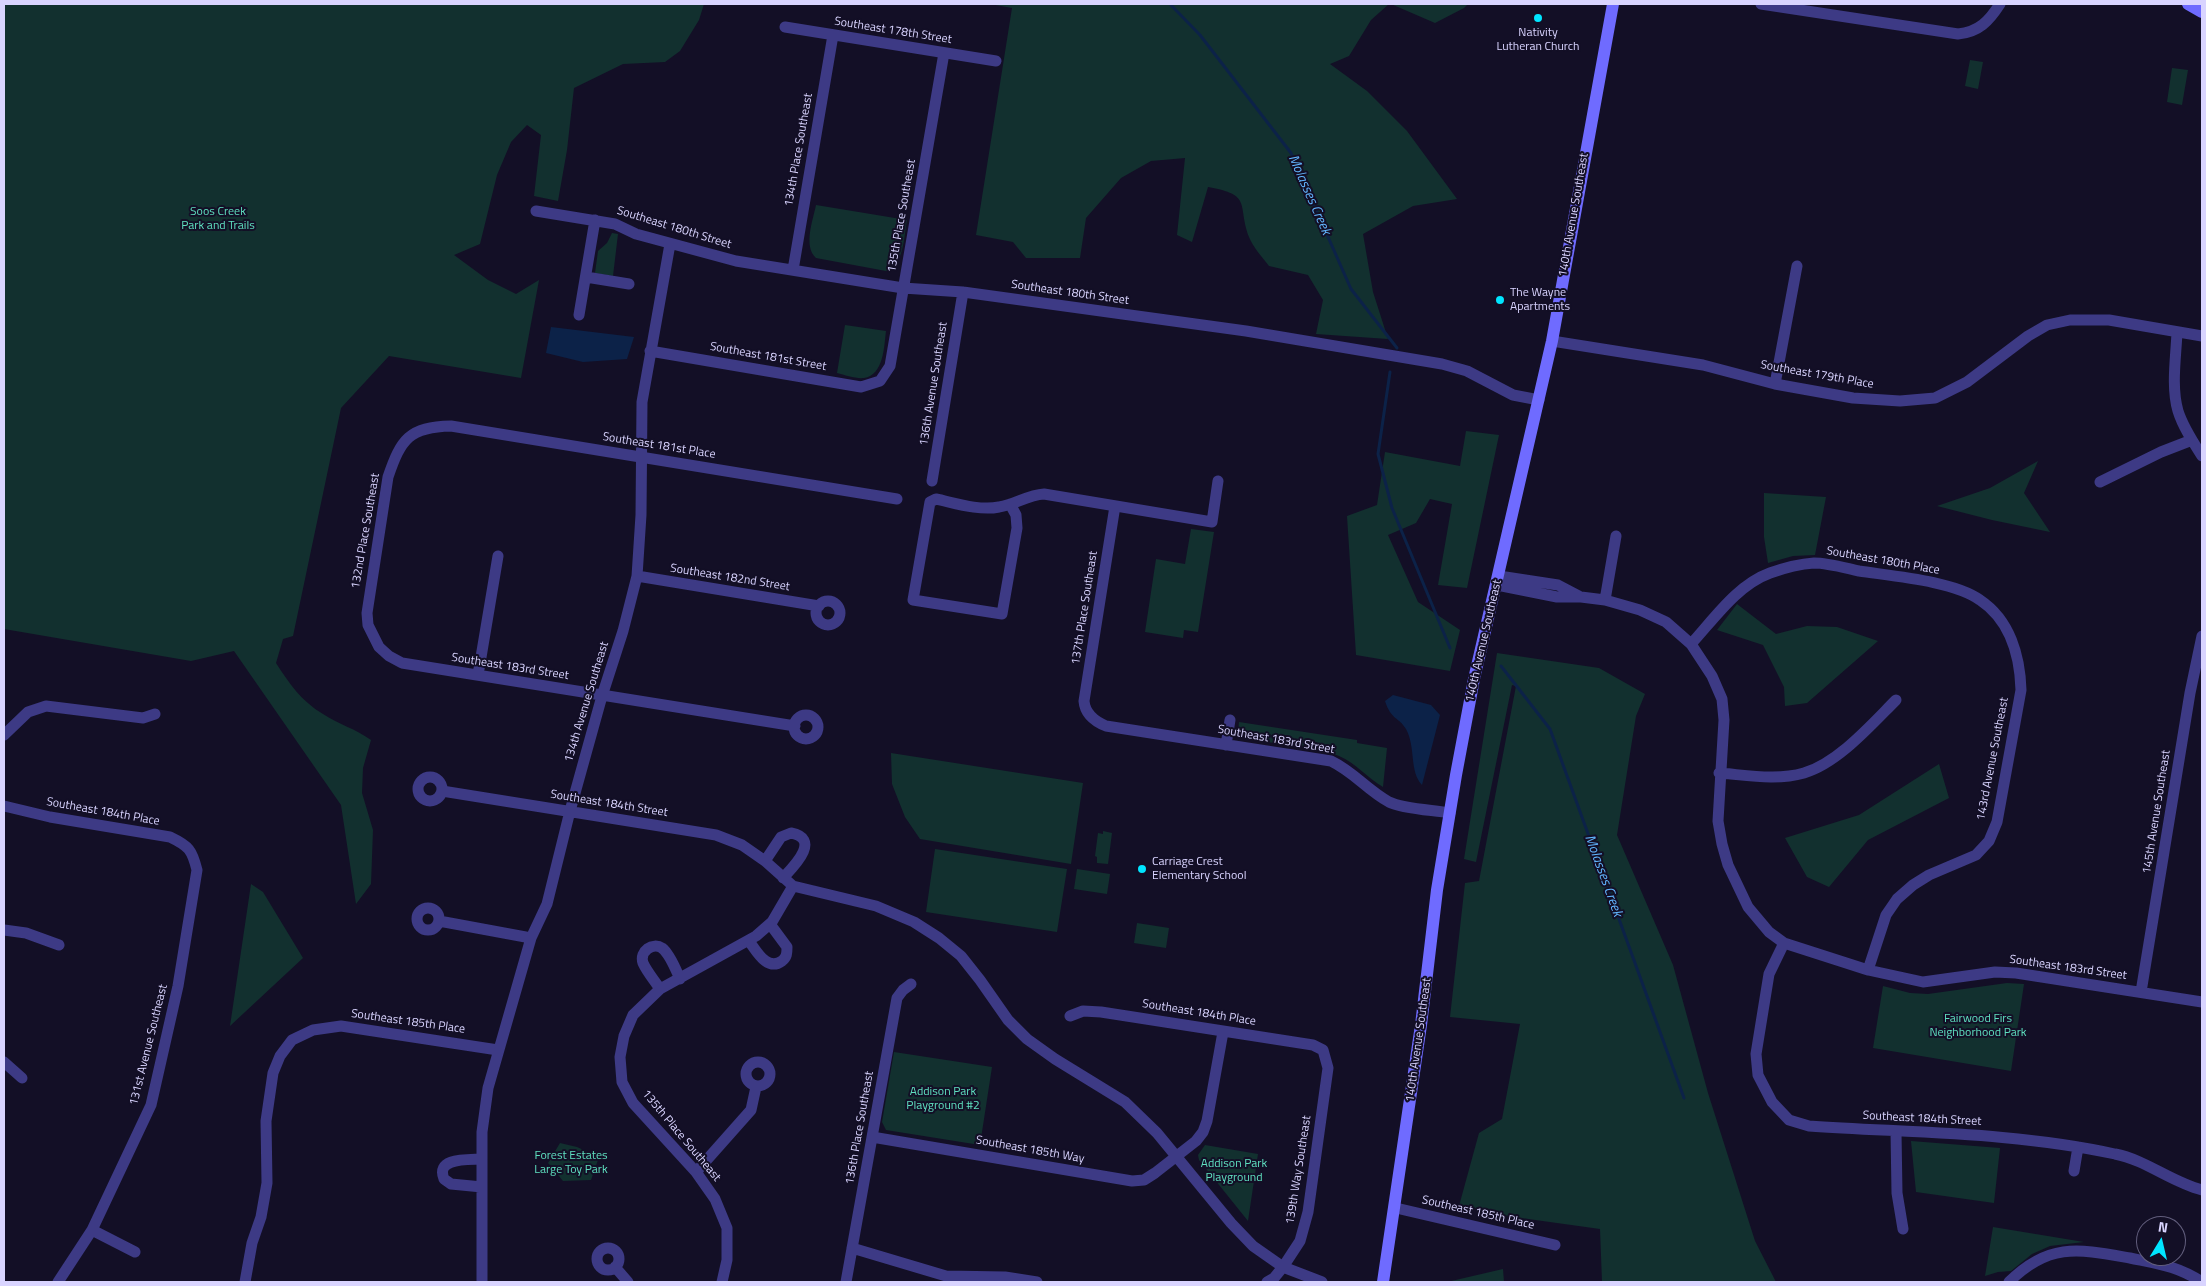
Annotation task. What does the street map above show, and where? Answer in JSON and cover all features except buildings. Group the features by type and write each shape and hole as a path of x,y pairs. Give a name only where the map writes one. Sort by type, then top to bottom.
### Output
{"main road":[{"name":"140th Avenue Southeast","path":"1383,1282 1396,1208 1450,813 1474,680 1552,341 1613,4"},
{"path":"2188,4 2202,12"}],"street":[{"path":"1761,4 1958,34 1974,32 1985,24 2000,4"},
{"name":"Southeast 178th Street","path":"786,27 996,61"},
{"name":"134th Place Southeast","path":"793,270 833,35"},
{"name":"135th Place Southeast","path":"880,381 890,366 944,52"},
{"name":"Southeast 180th Street","path":"536,211 615,224 636,234 736,261 903,288 963,292 1262,334 1442,364 1467,371 1513,395 1539,400"},
{"path":"578,315 595,220"},
{"name":"134th Avenue Southeast","path":"482,1282 482,1132 488,1088 531,938 547,904 570,811 602,696 624,631 637,576 641,515 642,402 670,244"},
{"path":"1775,384 1797,266"},
{"path":"586,277 629,284"},
{"name":"136th Avenue Southeast","path":"932,482 963,292"},
{"name":"Southeast 179th Place","path":"1552,341 1703,365 1775,384 1854,398 1900,401 1935,398 1967,382 2028,336 2047,325 2070,320 2109,320 2202,336"},
{"path":"2177,332 2174,387 2178,410 2202,456"},
{"name":"Southeast 181st Street","path":"650,351 861,387 880,381"},
{"name":"Southeast 181st Place","path":"417,431 435,426 451,426 897,499"},
{"name":"132nd Place Southeast","path":"377,644 368,625 366,613 388,476 395,456 405,439 417,431"},
{"path":"2100,482 2161,452 2192,440"},
{"path":"1010,504 1016,515 1017,528 1002,614 913,600 930,502 936,499 991,508 1010,504 1030,496 1044,494 1212,522 1218,481"},
{"name":"137th Place Southeast","path":"1088,714 1084,708 1084,700 1115,506"},
{"path":"1605,600 1616,536"},
{"path":"478,675 498,556"},
{"name":"Southeast 180th Place","path":"1691,644 1745,587 1768,574 1792,566 1815,563 1951,587 1980,599 2000,618"},
{"name":"Southeast 182nd Street","path":"637,576 819,606"},
{"path":"1498,581 1557,597 1581,596 1605,600 1640,610 1666,622 1691,644 1712,676 1722,699 1724,720 1719,773 1718,821 1728,866 1748,907 1755,917 1784,944"},
{"name":"143rd Avenue Southeast","path":"1868,970 1886,915 1897,899 1913,885 1929,875 1976,855 1989,840 1997,822 2021,690 2020,667 2012,641 2000,618"},
{"name":"145th Avenue Southeast","path":"2141,992 2190,694 2202,636"},
{"name":"Southeast 183rd Street","path":"377,644 389,656 402,664 794,726"},
{"path":"1719,773 1762,777 1803,773 1828,763 1896,700"},
{"path":"4,735 28,712 46,706 143,718 155,714"},
{"name":"Southeast 183rd Street","path":"1088,714 1097,722 1106,726 1331,761 1353,773 1376,794 1391,803 1450,813"},
{"path":"1226,745 1230,720"},
{"name":"Southeast 184th Street","path":"442,791 716,835 742,845 765,861 793,886 876,906 914,922 939,938 960,956 980,980 1008,1020 1027,1039 1055,1059 1125,1102 1157,1133 1231,1223 1253,1246 1284,1267 1322,1282"},
{"name":"Southeast 184th Place","path":"4,806 13,810 170,838 184,844 193,854"},
{"path":"765,861 785,834 796,834 801,837 804,842 804,852 783,878"},
{"name":"131st Avenue Southeast","path":"58,1282 92,1230 150,1105 178,986 197,870 193,854"},
{"name":"135th Place Southeast","path":"722,1282 727,1260 727,1228 715,1199 696,1172 633,1104 622,1082 620,1058 627,1029 633,1015 660,990 749,940 770,924 793,886"},
{"path":"440,921 531,938"},
{"path":"749,940 768,963 781,962 786,956 787,947 770,924"},
{"path":"4,930 26,933 59,945"},
{"name":"Southeast 183rd Street","path":"1784,944 1868,970 1922,982 1948,980 1995,972 2016,973 2202,1002"},
{"name":"Southeast 184th Street","path":"1784,944 1770,974 1756,1054 1758,1075 1772,1102 1789,1120 1809,1126 2016,1137 2134,1158 2177,1181 2202,1190"},
{"path":"660,990 643,963 643,954 648,948 657,946 664,950 680,979"},
{"name":"136th Place Southeast","path":"846,1282 897,998 911,984"},
{"name":"Southeast 184th Place","path":"1070,1016 1083,1011 1101,1012 1313,1045 1323,1050"},
{"name":"Southeast 185th Place","path":"245,1282 252,1242 261,1217 267,1183 266,1120 273,1072 280,1056 292,1040 314,1030 341,1026 498,1050"},
{"name":"Southeast 185th Way","path":"872,1137 1132,1181 1144,1180 1177,1157 1196,1141 1203,1132 1207,1121 1223,1032"},
{"name":"139th Way Southeast","path":"1267,1282 1274,1278 1284,1267 1300,1241 1308,1212 1328,1068 1323,1050"},
{"path":"4,1062 22,1078"},
{"path":"696,1172 751,1110 756,1087"},
{"path":"1896,1132 1897,1193 1903,1229"},
{"path":"2074,1171 2078,1148"},
{"path":"482,1159 451,1162 442,1171 444,1179 451,1184 482,1187"},
{"name":"Southeast 185th Place","path":"1396,1208 1555,1245"},
{"path":"92,1230 135,1252"},
{"path":"852,1248 946,1276 1005,1277 1037,1282"},
{"path":"2009,1282 2025,1266 2049,1255 2073,1250 2092,1251 2173,1266 2202,1282"},
{"path":"615,1267 628,1282"}],"green space":[{"name":"Soos Creek Park and Trails","path":"4,4 704,4 699,20 680,51 665,62 623,64 574,88 567,150 558,201 534,196 541,135 527,125 511,142 497,175 480,244 454,255 488,280 516,294 539,280 521,378 389,356 341,408 293,636 283,639 276,663 302,697 315,709 371,740 363,768 362,793 373,830 371,884 356,904 341,805 234,651 191,661 4,629"},
{"path":"990,4 1389,4 1371,20 1349,56 1330,64 1367,91 1407,131 1457,199 1413,206 1363,234 1373,292 1388,339 1316,334 1323,300 1308,275 1269,266 1251,241 1241,203 1232,194 1208,187 1192,242 1177,235 1185,158 1151,161 1121,178 1086,218 1080,258 1026,258 1013,242 976,235 1012,8"},
{"path":"1391,4 1468,4 1435,23"},
{"path":"1970,60 1983,62 1978,89 1965,86"},
{"path":"2172,68 2188,70 2182,105 2167,102"},
{"path":"816,205 907,220 902,250 896,263 886,271 816,258 812,253 809,240"},
{"path":"612,233 618,234 613,276 595,273 598,251 607,243"},
{"path":"845,325 886,331 882,359 876,372 871,376 858,378 837,373"},
{"path":"1466,431 1499,435 1467,588 1438,585 1452,504 1430,499 1416,523 1388,535 1418,602 1460,630 1450,671 1356,655 1347,516 1377,505 1385,452 1460,466"},
{"path":"2038,461 2024,493 2050,532 1937,506 1990,488"},
{"path":"1764,493 1826,497 1815,555 1793,556 1768,563 1764,537"},
{"path":"1191,529 1214,532 1198,632 1184,630 1183,638 1145,632 1156,559 1185,564"},
{"path":"1737,604 1776,634 1807,626 1837,627 1878,641 1807,703 1785,706 1784,687 1763,645 1717,630"},
{"path":"1497,653 1599,668 1645,694 1636,716 1617,835 1673,965 1708,1093 1755,1241 1776,1282 1602,1282 1600,1229 1514,1217 1459,1206 1479,1133 1502,1119 1520,1024 1450,1017 1465,883 1479,881 1516,686 1512,685 1476,862 1464,859"},
{"path":"1239,722 1357,740 1357,743 1387,748 1383,787 1339,756 1306,747 1244,739 1238,732"},
{"path":"891,753 1083,783 1071,864 920,839 905,817 892,784"},
{"path":"1939,764 1949,798 1868,840 1829,887 1807,877 1785,838 1859,815"},
{"path":"1103,831 1112,833 1108,864 1097,863 1097,857 1095,856 1098,833 1103,834"},
{"path":"935,849 1067,869 1057,932 926,912"},
{"path":"1077,869 1110,874 1107,894 1074,889"},
{"path":"251,884 263,892 303,958 230,1026"},
{"path":"1137,923 1169,928 1166,948 1134,943"},
{"name":"Fairwood Firs Neighborhood Park","path":"2007,983 2024,984 2011,1071 1873,1048 1883,986 1910,993 1928,994"},
{"name":"Addison Park Playground #2","path":"894,1052 992,1067 980,1145 886,1130 882,1122"},
{"path":"1911,1141 2000,1148 1994,1203 1916,1192"},
{"name":"Forest Estates Large Toy Park","path":"560,1143 577,1147 599,1157 591,1180 563,1181 548,1163"},
{"name":"Addison Park Playground","path":"1205,1145 1258,1154 1248,1221 1199,1160 1198,1155"},
{"path":"1993,1227 2084,1242 2050,1246 2032,1254 2011,1271 1985,1276"},
{"path":"1503,1269 1504,1282 1447,1282"}],"water":[{"path":"551,327 634,337 627,359 583,362 546,353"},
{"path":"1393,695 1431,705 1440,715 1422,785 1415,773 1411,743 1406,729 1392,715 1385,701"}],"waterway":[{"name":"Molasses Creek","path":"1170,4 1200,35 1291,153 1351,289 1397,348"},
{"name":"Molasses Creek","path":"1390,372 1378,454 1392,508 1450,648"},
{"name":"Molasses Creek","path":"1501,666 1550,729 1684,1098"}],"place":[{"name":"Nativity Lutheran Church","path":"1538,18"},
{"name":"The Wayne Apartments","path":"1500,300"},
{"name":"Carriage Crest Elementary School","path":"1142,869"}]}
